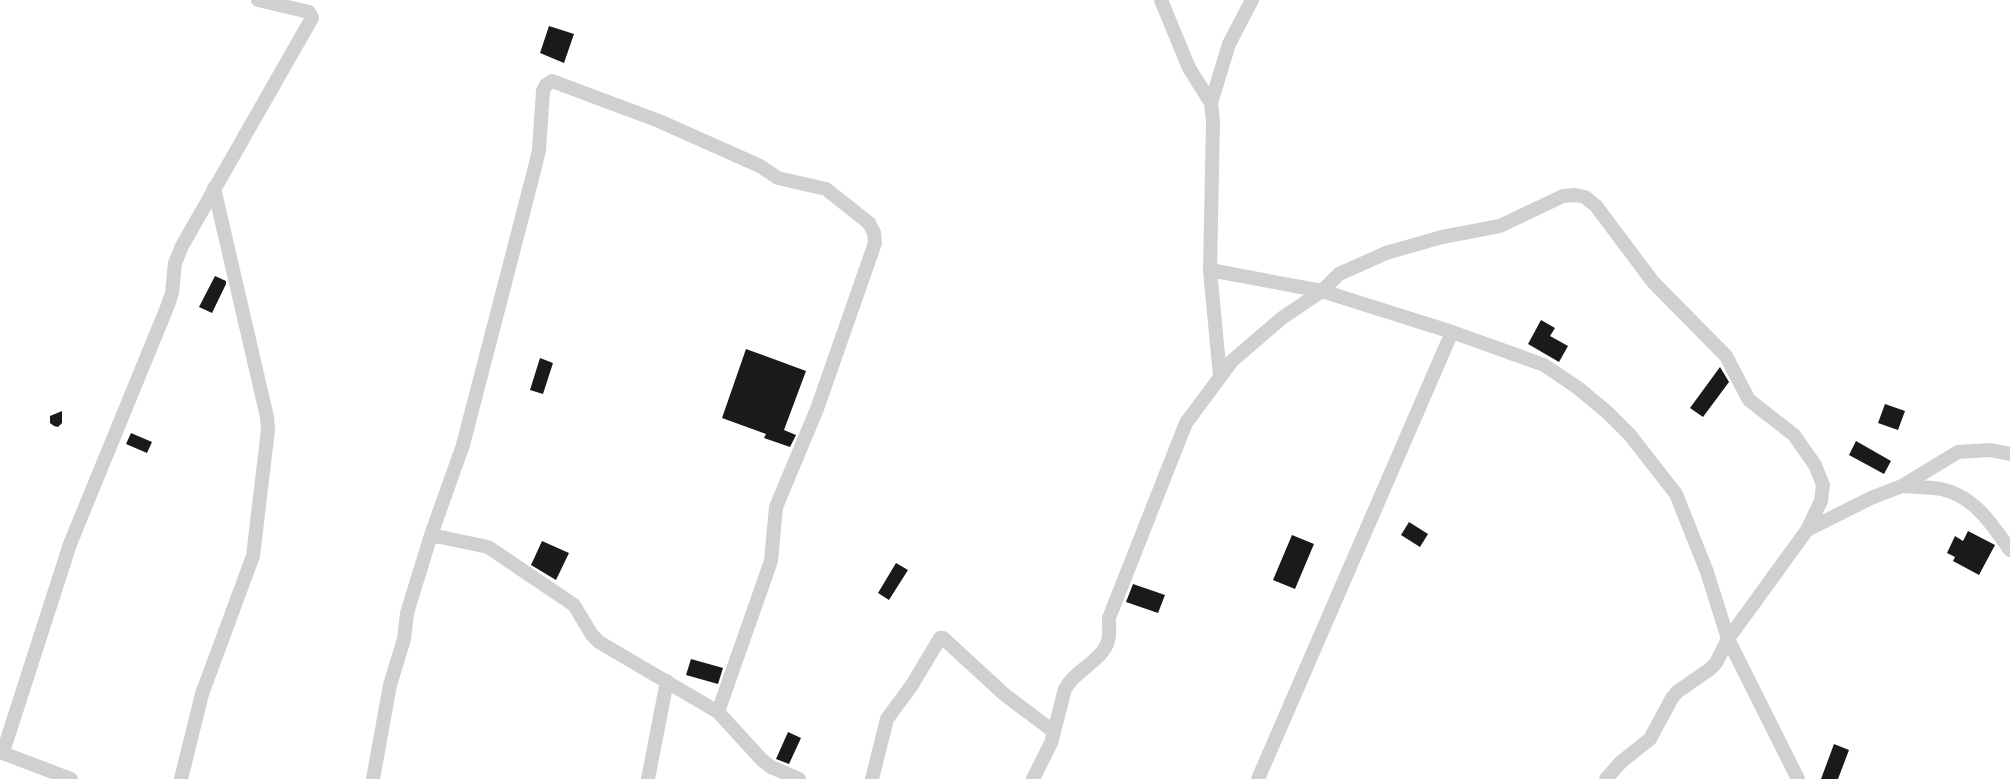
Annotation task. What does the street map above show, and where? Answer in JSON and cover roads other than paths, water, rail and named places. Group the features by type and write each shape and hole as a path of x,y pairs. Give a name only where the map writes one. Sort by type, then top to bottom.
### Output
{"street":[{"path":"71,779 1,752 70,544 168,305 172,293 174,263 312,18 309,12 258,0"},
{"path":"1161,0 1189,68 1210,103 1213,122 1210,270 1220,376"},
{"path":"1210,103 1228,44 1252,0"},
{"path":"373,779 390,685 404,639 407,612 463,445 539,150 543,91 552,81 659,121 760,166 778,178 826,189 869,223 874,233 875,243 817,409 776,507 771,561 718,712"},
{"path":"181,779 202,694 253,556 268,430 214,188"},
{"path":"1033,779 1051,743 1068,681 1104,650 1108,640 1109,618 1186,423 1231,361 1282,318 1322,291 1339,274 1386,253 1442,237 1500,226 1563,196 1575,195 1585,197 1596,206 1653,282 1726,356 1749,400 1794,435 1815,465 1823,485 1821,501 1807,530 1728,639 1716,663 1677,692 1650,739 1621,762 1606,779"},
{"path":"1210,270 1322,291 1452,332 1544,365 1578,388 1630,435 1676,494 1707,572 1728,639 1798,779"},
{"path":"1258,779 1452,332"},
{"path":"1807,530 1871,498 1902,486 1958,452 1990,450 2010,454"},
{"path":"1902,486 1942,489 1970,502 1991,522 2010,550"},
{"path":"432,535 488,547 574,605 592,635 600,642 718,712 762,760 771,767 799,779"},
{"path":"872,779 887,719 912,685 940,638 1005,695 1053,731"},
{"path":"648,779 667,681"}]}
